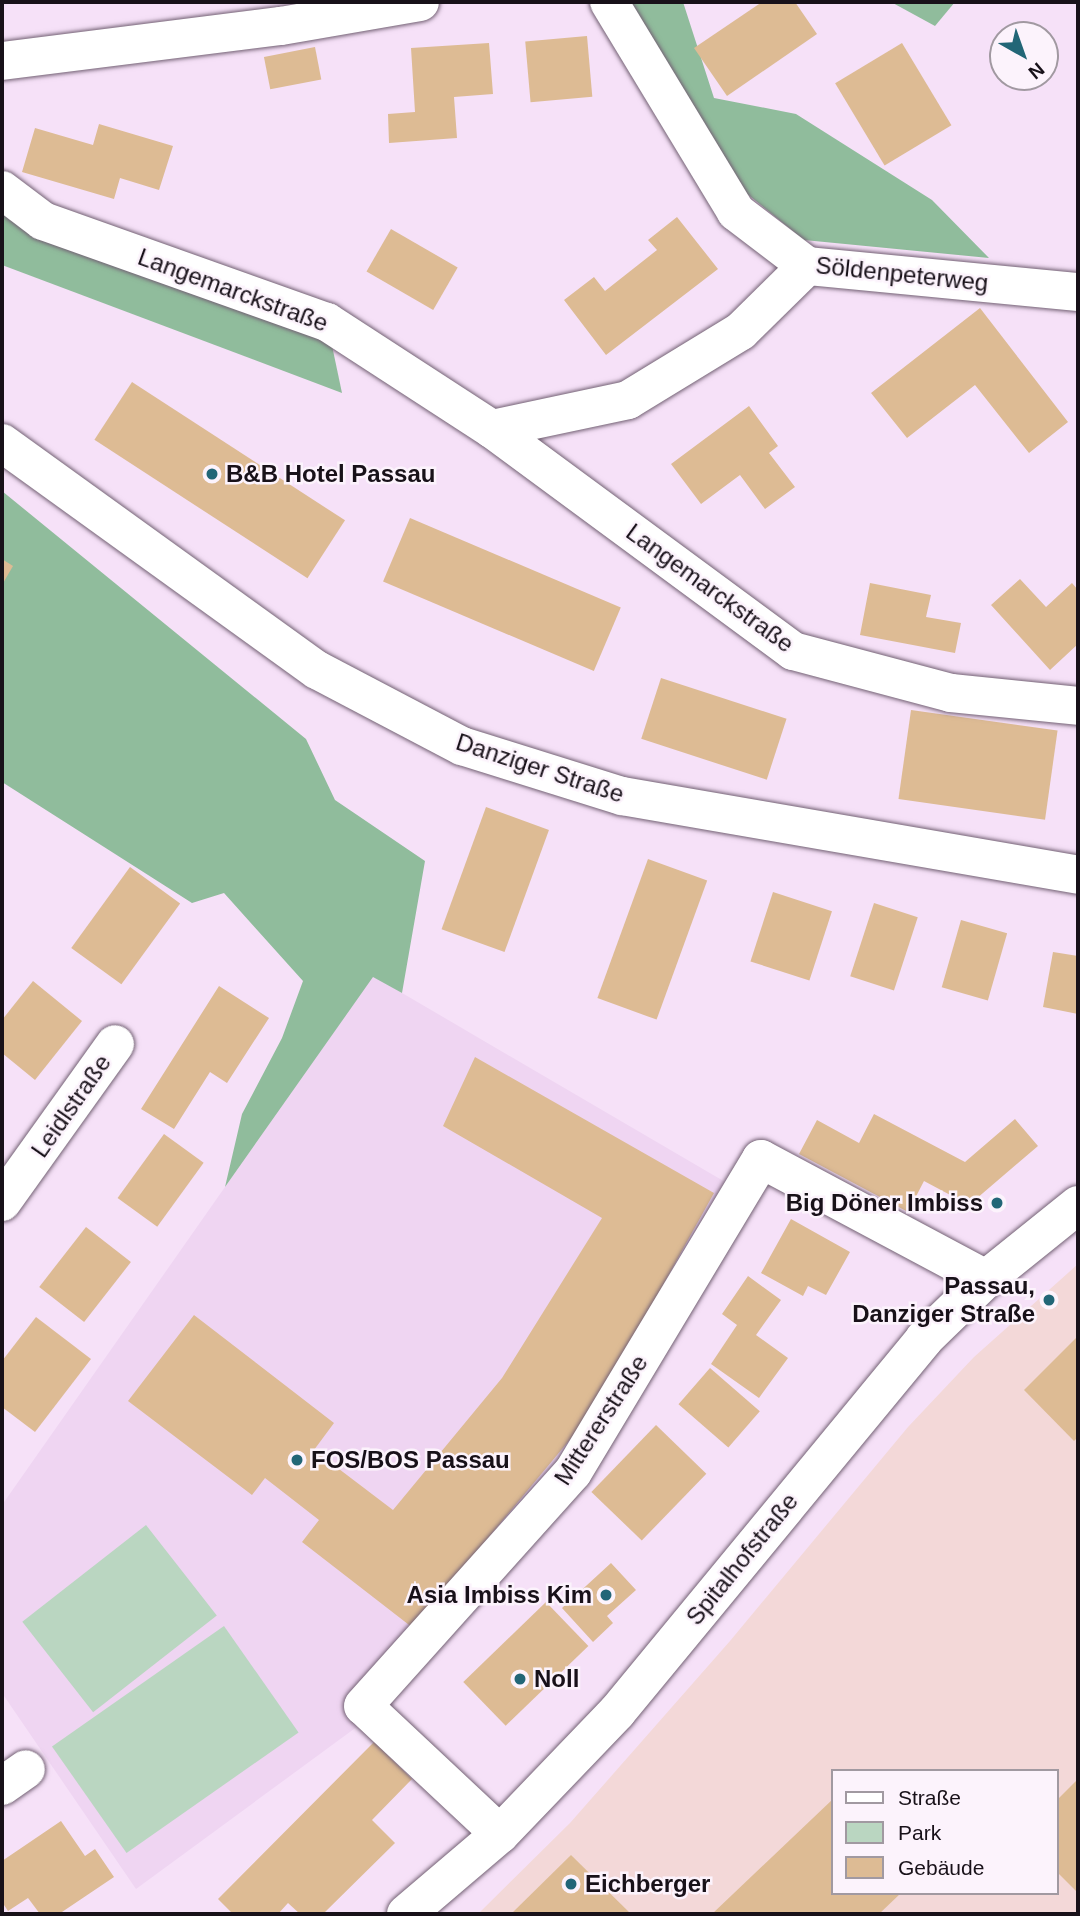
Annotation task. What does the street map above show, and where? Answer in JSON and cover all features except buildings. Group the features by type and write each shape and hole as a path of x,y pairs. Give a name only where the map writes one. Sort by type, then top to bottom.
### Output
{"street":[{"path":"2,61 281,26 420,2"},
{"name":"Söldenpeterweg","path":"610,2 736,212 807,266 1078,292"},
{"name":"Langemarckstraße","path":"2,190 43,221 327,322 492,429 793,651 951,693 1078,706"},
{"path":"492,429 628,400 741,331 807,266"},
{"name":"Danziger Straße","path":"2,443 317,670 462,746 622,796 1078,875"},
{"name":"Leidlstraße","path":"2,1202 115,1044"},
{"name":"Mittererstraße","path":"500,1834 363,1706 573,1472 761,1159 985,1279"},
{"name":"Spitalhofstraße","path":"406,1914 500,1834 617,1712 878,1391 985,1279 1078,1205"}],"shaded area":[{"name":"FOS/BOS Passau","path":"373,976 732,1186 598,1415 410,1638 344,1707 358,1726 136,1889 2,1693 2,1505"},
{"path":"1078,1264 1078,1914 478,1914 570,1823 730,1641 908,1427 974,1357"}],"green space":[{"path":"621,2 683,2 714,98 796,114 932,200 989,258 804,240 741,189"},
{"path":"891,2 955,2 935,26"},
{"path":"2,190 327,322 342,393 2,265"},
{"path":"2,491 306,739 335,800 425,861 402,993 373,977 225,1187 242,1114 282,1038 303,981 224,893 192,903 2,782"},
{"path":"146,1525 217,1616 93,1712 22,1622"},
{"path":"224,1626 299,1732 127,1853 52,1746"}],"place":[{"name":"B&B Hotel Passau","path":"212,474"},
{"name":"Big Döner Imbiss","path":"997,1203"},
{"name":"Passau, Danziger Straße","path":"1049,1300"},
{"name":"FOS/BOS Passau","path":"297,1460"},
{"name":"Asia Imbiss Kim","path":"606,1595"},
{"name":"Noll","path":"520,1679"},
{"name":"Eichberger","path":"571,1884"}]}
